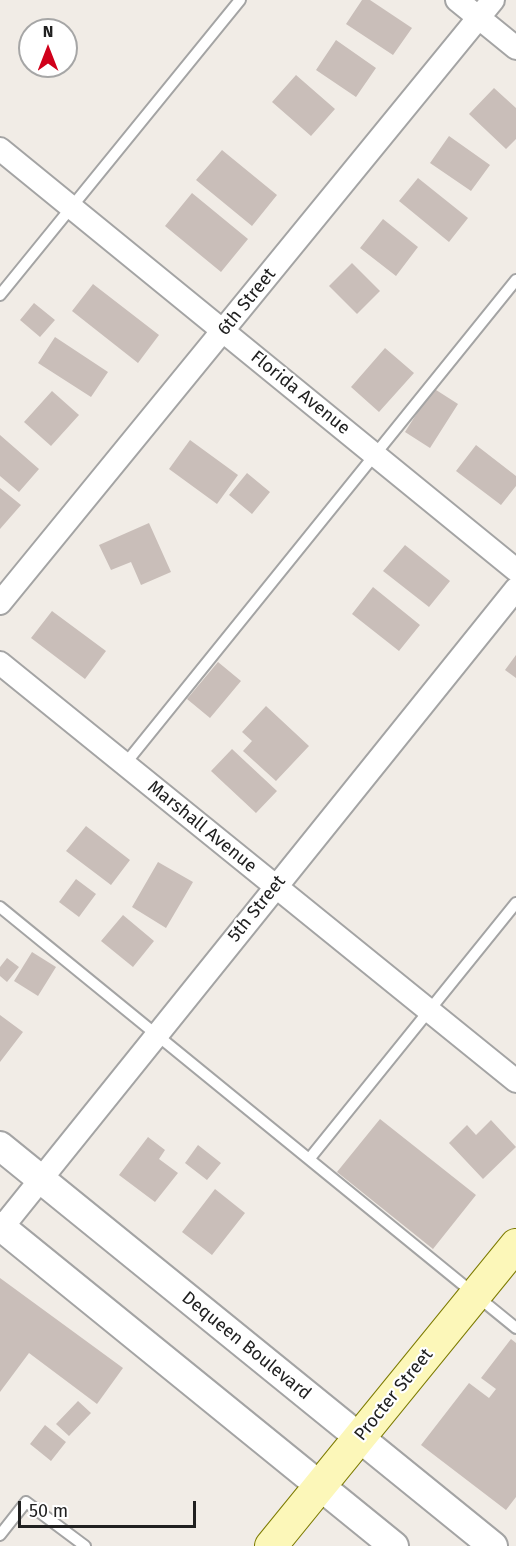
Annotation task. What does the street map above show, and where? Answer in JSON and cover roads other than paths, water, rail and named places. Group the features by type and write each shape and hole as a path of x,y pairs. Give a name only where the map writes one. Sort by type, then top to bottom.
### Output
{"main road":[{"name":"Procter Street","path":"271,1546 516,1245"}],"street":[{"path":"457,0 516,48"},
{"name":"6th Street","path":"0,603 493,0"},
{"name":"Florida Avenue","path":"0,149 516,570"},
{"name":"5th Street","path":"1,1228 516,589"},
{"name":"Marshall Avenue","path":"0,663 516,1081"},
{"name":"Dequeen Boulevard","path":"0,1146 493,1546"},
{"path":"1,1228 394,1546"}],"lane":[{"path":"0,295 240,0"},
{"path":"125,764 516,280"},
{"path":"310,1158 516,903"},
{"path":"0,908 310,1158 516,1328"},
{"path":"0,1536 26,1502 85,1546"}]}
